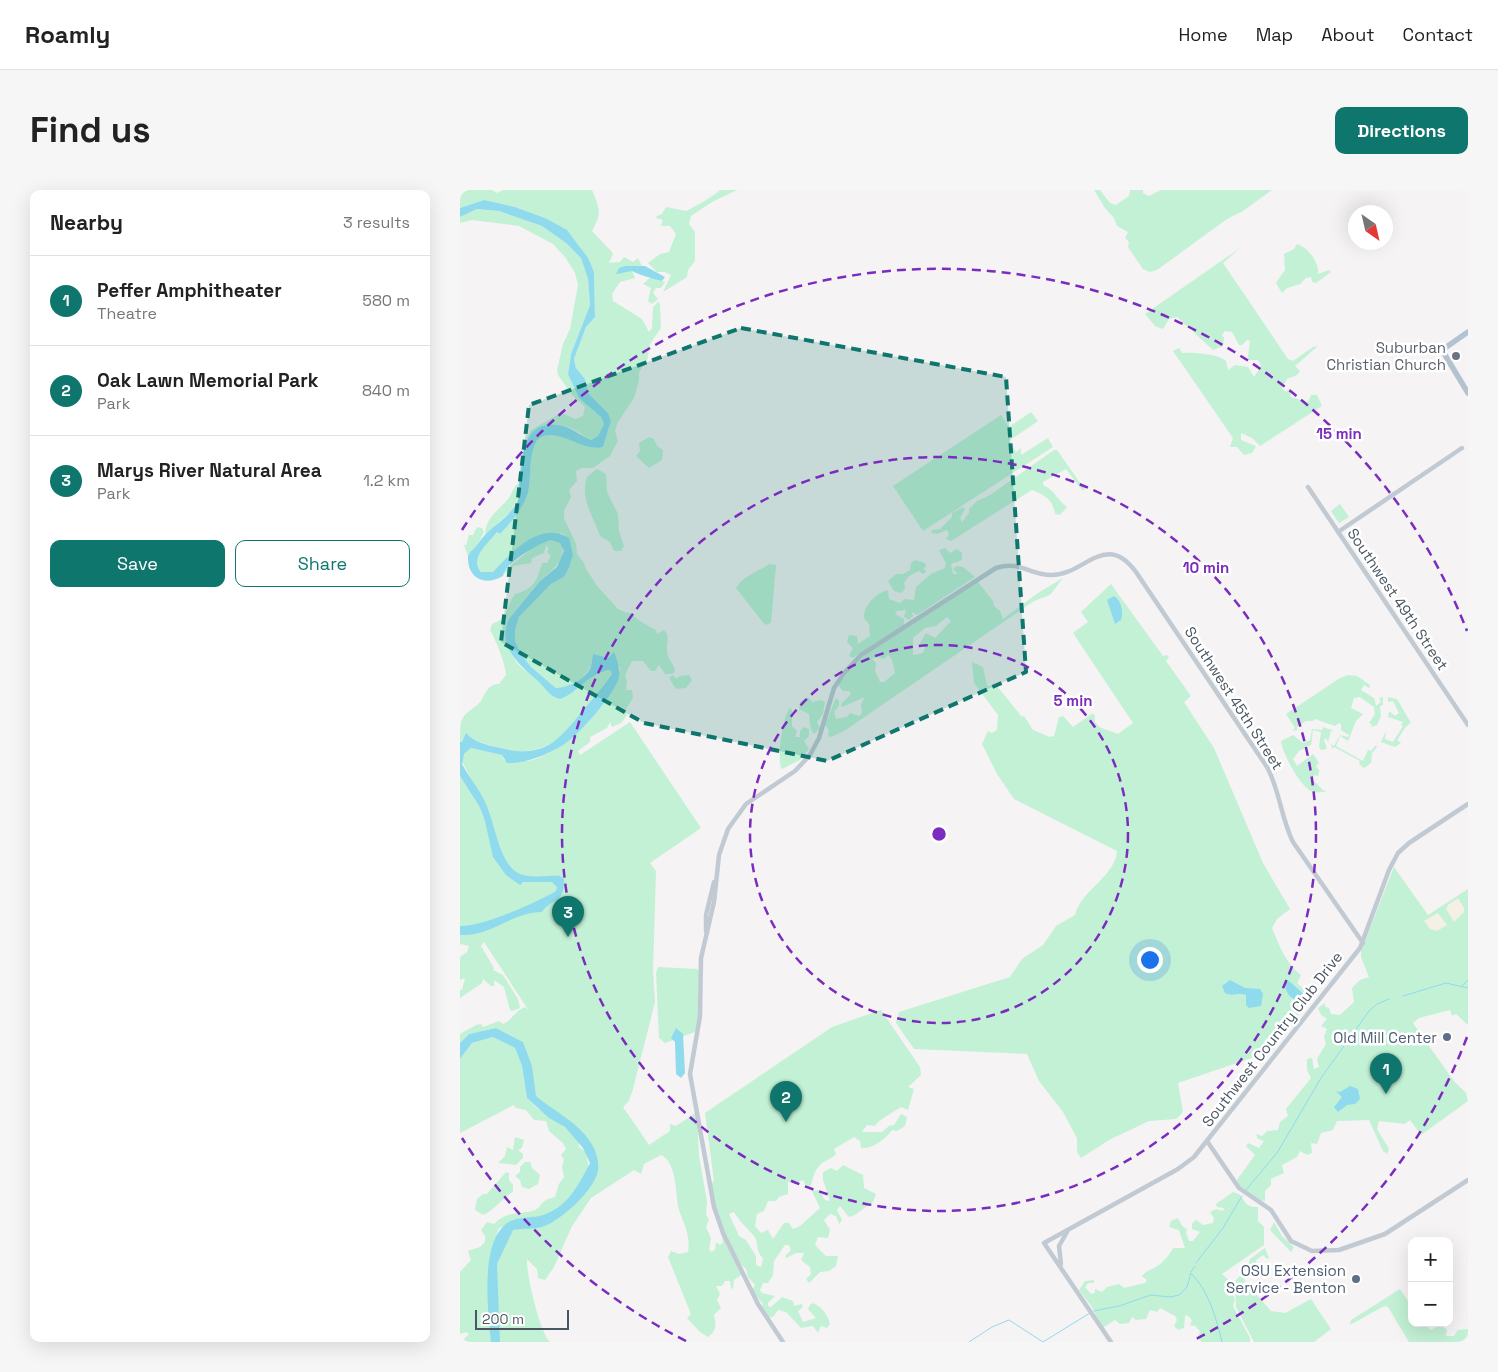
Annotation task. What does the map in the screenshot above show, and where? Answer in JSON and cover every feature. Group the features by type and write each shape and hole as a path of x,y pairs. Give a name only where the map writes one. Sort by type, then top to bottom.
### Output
{"main road":[{"path":"1468,332 1442,350 1468,393"}],"street":[{"path":"1338,532 1462,448"},
{"name":"Southwest 49th Street","path":"1308,487 1468,725"},
{"name":"Southwest 45th Street","path":"783,1342 758,1304 723,1232 714,1207 690,1074 700,1016 701,958 706,933 706,915 717,872 721,845 732,822 750,800 795,771 810,756 819,738 834,688 844,673 861,655 996,568 1018,566 1039,573 1056,575 1070,571 1096,556 1113,555 1125,560 1136,572 1267,767 1277,788 1286,825 1293,842 1363,943"},
{"name":"Southwest Country Club Drive","path":"1063,1270 1044,1243 1183,1166 1207,1141 1363,943 1389,870 1398,853 1409,843 1468,804"},
{"path":"1207,1141 1239,1188 1266,1205 1291,1240 1312,1252 1339,1250 1380,1237 1407,1222 1468,1180"},
{"path":"1070,1229 1059,1246 1059,1257 1063,1270 1111,1342"}],"highlighted area":[{"path":"741,328 1006,377 1026,672 827,761 644,723 501,642 529,405"}],"green space":[{"path":"460,190 492,190 497,193 503,190 592,190 597,202 599,215 592,231 613,254 609,263 620,262 624,257 633,262 638,258 642,266 625,266 632,271 635,278 620,282 612,294 613,301 642,319 649,332 652,328 653,307 658,302 660,304 661,328 650,344 647,361 639,372 639,381 634,398 618,422 615,431 618,441 610,456 593,468 582,468 576,471 577,481 569,490 571,497 564,511 564,518 576,544 577,554 598,587 618,609 628,612 656,630 657,634 664,630 666,632 668,637 667,653 675,670 673,674 665,674 659,665 655,671 651,671 643,661 632,661 625,675 627,681 626,690 632,690 633,698 626,709 627,715 621,723 612,727 610,722 607,728 590,737 590,742 578,751 580,755 630,722 701,828 650,863 656,871 653,970 655,1002 633,1089 629,1101 623,1107 649,1145 670,1131 670,1124 676,1126 697,1112 699,1156 707,1201 706,1214 709,1220 706,1227 711,1238 709,1249 711,1252 715,1250 716,1242 720,1245 723,1242 711,1183 714,1181 705,1113 832,1027 881,1010 920,1067 921,1075 908,1087 914,1089 908,1110 901,1107 879,1121 875,1126 867,1125 862,1132 882,1132 889,1126 894,1125 901,1114 907,1117 905,1126 897,1131 892,1130 878,1143 865,1148 861,1148 860,1141 854,1137 834,1149 836,1154 818,1168 810,1187 806,1186 803,1180 797,1183 788,1182 788,1194 779,1197 776,1201 768,1201 764,1211 757,1214 755,1226 761,1233 768,1230 773,1239 784,1223 789,1223 793,1229 800,1226 820,1208 812,1191 819,1190 825,1200 830,1201 823,1180 823,1172 831,1168 837,1171 843,1165 863,1175 864,1188 876,1194 873,1202 849,1217 840,1206 837,1210 842,1220 839,1224 836,1216 830,1214 824,1220 830,1230 828,1238 818,1237 815,1245 826,1256 838,1256 836,1266 829,1271 820,1272 809,1283 806,1279 811,1274 810,1267 801,1260 804,1253 796,1253 786,1258 785,1256 791,1250 789,1245 785,1245 774,1261 773,1275 768,1283 763,1283 760,1290 762,1293 775,1296 768,1303 768,1306 771,1307 782,1297 793,1301 794,1306 802,1304 803,1307 798,1311 803,1322 816,1318 808,1309 813,1303 818,1306 826,1314 830,1324 827,1328 821,1326 818,1333 813,1326 801,1328 786,1312 778,1310 774,1316 769,1318 762,1307 763,1304 752,1291 755,1285 748,1277 746,1269 738,1262 735,1253 741,1275 734,1280 733,1289 731,1288 730,1281 725,1281 722,1286 716,1286 720,1294 717,1300 721,1308 714,1315 715,1325 713,1332 708,1337 700,1332 687,1318 691,1314 668,1257 671,1251 679,1254 688,1252 688,1236 679,1210 673,1172 666,1159 661,1155 644,1164 641,1174 634,1170 591,1198 572,1226 554,1267 545,1280 538,1278 537,1269 527,1259 534,1303 542,1327 550,1342 499,1342 493,1268 508,1231 561,1215 583,1195 592,1172 587,1145 537,1104 523,1042 496,1028 469,1034 460,1043 460,1034 476,1025 481,1024 483,1027 499,1021 503,1024 525,1007 529,1011 484,942 481,946 494,968 493,970 503,975 518,999 520,1008 510,1010 504,987 494,980 494,986 491,986 483,979 482,983 460,998 460,990 462,990 465,978 460,980 460,957 467,952 469,946 460,944 460,935 479,933 474,926 460,926 460,776 479,806 483,818 490,813 461,760 464,754 471,748 502,755 504,760 527,761 541,757 555,749 585,725 598,710 609,695 620,668 617,665 615,655 608,658 592,655 590,668 581,678 569,685 556,688 531,667 521,654 515,641 515,630 519,617 551,584 564,577 569,568 573,555 568,538 562,533 516,550 493,572 481,572 477,561 481,550 497,532 500,534 519,511 525,500 529,487 531,457 537,440 544,436 552,435 560,436 586,446 603,447 611,421 608,413 588,393 585,379 576,368 574,359 586,327 595,317 594,272 545,218 515,207 484,200 460,208","holes":["734,1212 755,1238 759,1253 763,1258 761,1267 756,1265 756,1256 746,1240 739,1236 729,1214"]},
{"path":"720,190 737,190 712,202 691,216 689,224 695,232 695,261 688,270 687,277 663,292 671,275 665,272 657,272 648,263 660,254 669,252 676,234 670,226 661,226 663,220 656,218 657,216 662,214 666,207 686,211"},
{"path":"1094,190 1100,190 1110,203 1116,205 1129,196 1130,190 1143,190 1143,193 1149,196 1161,190 1272,190 1243,211 1227,219 1157,270 1150,272 1143,269 1128,247 1129,242 1125,238 1128,232 1117,226 1114,218 1105,208"},
{"path":"477,209 499,211 542,226 566,243 581,258 588,279 590,305 571,354 568,373 579,398 601,417 604,424 598,436 591,440 570,428 554,425 540,429 528,438 523,445 531,430 557,415 564,414 575,419 583,416 585,407 573,396 558,375 557,370 563,344 570,329 578,285 575,273 565,257 553,244 519,226 472,220 460,223 460,217"},
{"path":"1297,244 1312,256 1317,266 1318,274 1329,270 1331,272 1316,283 1312,282 1311,277 1306,278 1300,284 1287,288 1282,293 1276,283 1285,270 1284,254 1294,249"},
{"path":"1240,248 1223,263 1288,359 1293,361 1313,347 1318,346 1295,366 1300,371 1297,375 1287,379 1282,388 1286,392 1290,388 1291,397 1308,402 1311,395 1317,395 1322,406 1260,446 1252,438 1241,433 1241,440 1256,446 1252,453 1244,455 1237,447 1230,447 1233,438 1173,351 1179,348 1182,353 1212,355 1226,361 1228,370 1235,365 1248,367 1254,377 1261,366 1258,360 1249,360 1250,341 1247,340 1242,345 1239,345 1232,332 1225,331 1222,335 1224,338 1223,346 1213,350 1177,317 1169,319 1163,329 1155,326 1145,314"},
{"path":"651,277 665,282 661,288 656,288 653,293 658,299 652,304 648,301 651,288 643,284"},
{"path":"1031,412 1038,421 1007,442 1009,441 1016,452 1021,448 1021,455 1048,438 1053,447 923,531 893,486 1001,415 1009,427"},
{"path":"649,437 654,439 657,446 663,450 662,460 649,468 636,456 640,451 639,443"},
{"path":"1054,450 1057,450 1085,490 1082,490 1066,469 1043,482 1043,485 1051,490 1067,507 1060,515 1055,514 1048,499 1032,490 951,541 946,539 949,534 947,530 937,534 931,533 932,530 940,529 952,517 952,513 963,507 965,509 960,518 962,522 969,513 969,509 977,501 990,495"},
{"path":"597,469 606,474 607,492 618,514 619,531 624,546 621,551 614,551 610,542 600,536 588,507 585,485 587,477"},
{"path":"519,483 520,495 511,511 485,535 490,519 510,497 515,486"},
{"path":"1340,504 1349,517 1339,523 1331,511"},
{"path":"477,527 482,528 484,532 476,548 468,556 464,545 466,545 469,535 473,535"},
{"path":"551,540 560,543 563,547 561,558 556,566 534,587 512,616 506,634 511,653 519,665 560,699 590,677 610,670 612,674 566,732 554,742 539,749 521,751 500,748 477,741 466,734 462,742 460,742 461,722 465,715 480,702 489,688 499,684 506,675 500,652 490,630 492,624 500,620 506,622 506,611 511,600 515,594 527,590 534,583 542,563 547,563 551,556 547,552 549,549 546,545 544,553 532,558 531,563 514,566 504,574 504,571 535,546"},
{"path":"945,548 950,553 957,549 962,553 962,560 951,564 953,574 958,574 953,569 957,566 963,567 975,577 917,615 912,612 913,616 909,620 904,617 906,610 897,611 895,614 904,619 904,625 853,658 849,656 853,648 847,642 849,635 857,636 858,644 870,636 869,624 864,618 864,613 871,601 879,594 888,590 889,599 900,603 905,599 914,600 916,587 931,574 945,568 946,563 939,550"},
{"path":"915,560 925,563 926,566 924,568 926,572 923,574 919,571 909,576 904,583 905,588 902,593 894,591 888,581 896,574 903,574 910,570 911,563"},
{"path":"769,564 776,565 771,623 765,625 736,588 747,577"},
{"path":"1063,578 1050,595 1034,601 844,731 831,737 828,736 829,730 825,725 837,698 839,704 834,712 836,719 847,717 850,713 859,716 862,713 861,704 865,697 842,707 841,704 851,694 849,691 843,691 838,685 854,663 864,655 978,582 993,601 994,606 1000,611 1003,619 1038,593","holes":["947,617 951,621 935,638 926,633 920,643 925,647 923,653 913,655 913,638 925,628 936,626","888,655 892,660 895,673 884,682 880,682 875,671 876,663 872,659 877,657 884,659"]},
{"path":"1111,584 1163,656 1167,655 1169,657 1166,661 1191,696 1184,702 1214,748 1263,863 1290,909 1277,919 1272,928 1287,960 1301,975 1297,983 1312,996 1272,1051 1178,1083 1183,1112 1176,1119 1149,1121 1109,1140 1081,1158 1077,1152 1077,1138 1063,1112 1039,1081 1027,1054 914,1049 896,1023 899,1012 1010,977 1022,959 1043,945 1056,926 1075,915 1078,906 1115,860 1117,851 1014,799 997,774 982,744 988,731 992,733 997,730 998,715 974,683 972,662 983,667 987,686 997,686 1022,717 1024,716 1033,730 1050,737 1054,736 1059,717 1063,716 1073,727 1093,713 1095,722 1099,727 1118,734 1133,723 1073,633 1088,622 1081,612"},
{"path":"673,675 676,679 680,676 689,675 692,680 686,688 676,689 669,678"},
{"path":"1348,675 1357,676 1370,685 1369,688 1364,685 1361,690 1374,698 1376,706 1381,702 1379,698 1383,697 1383,705 1380,706 1381,716 1377,725 1371,727 1372,724 1369,723 1375,714 1374,707 1360,697 1354,698 1351,708 1363,714 1356,721 1348,741 1340,736 1336,746 1363,761 1368,750 1371,751 1376,745 1377,747 1372,753 1371,763 1364,768 1359,764 1360,761 1334,747 1332,749 1331,744 1334,746 1340,735 1348,737 1349,735 1341,730 1341,724 1339,723 1335,726 1315,719 1313,721 1306,721 1297,727 1297,730 1292,731 1295,728 1286,714 1340,678"},
{"path":"808,697 812,702 821,700 825,702 823,714 817,722 820,728 814,734 810,727 809,714 799,709 800,702"},
{"path":"1388,697 1397,699 1411,723 1397,740 1401,743 1395,747 1381,742 1386,731 1385,739 1393,742 1403,726 1401,725 1403,722 1388,717 1389,711 1395,716 1399,713 1393,701 1388,702"},
{"path":"790,708 792,710 792,726 797,731 795,737 800,737 800,731 804,727 809,729 809,736 804,741 809,749 800,760 782,769 780,765 781,738 787,712"},
{"path":"1323,727 1334,731 1331,731 1328,742 1326,738 1324,740 1327,749 1321,750 1319,747 1321,732 1313,730 1311,745 1299,751 1293,759 1297,766 1313,754 1319,763 1316,766 1319,770 1318,776 1314,775 1313,780 1323,790 1327,791 1316,792 1309,790 1296,775 1284,753 1281,741 1293,735 1303,743 1310,740 1312,729 1322,730"},
{"path":"1394,867 1428,915 1468,889 1468,1025 1456,1014 1452,1016 1450,1010 1419,1018 1413,1023 1453,1080 1466,1093 1468,1101 1421,1135 1410,1120 1405,1124 1379,1121 1377,1129 1389,1149 1387,1154 1383,1151 1369,1120 1337,1121 1333,1130 1321,1133 1317,1144 1311,1143 1312,1153 1307,1155 1300,1151 1297,1157 1282,1165 1284,1173 1271,1179 1271,1185 1265,1191 1265,1201 1252,1198 1245,1192 1237,1180 1255,1155 1246,1146 1248,1143 1259,1148 1264,1141 1258,1139 1256,1134 1262,1136 1267,1131 1278,1130 1280,1122 1288,1116 1286,1109 1311,1078 1307,1070 1307,1059 1312,1058 1314,1069 1319,1067 1317,1059 1326,1044 1324,1037 1327,1029 1321,1026 1327,1019 1321,1015 1318,1008 1325,1003 1325,1007 1329,1008 1331,1014 1340,1015 1354,1002 1352,988 1360,980 1369,977 1361,957 1361,951"},
{"path":"658,967 697,969 699,972 698,1016 695,1032 665,1043 659,1038 656,973"},
{"path":"493,1037 515,1048 522,1066 527,1098 538,1109 557,1120 579,1140 579,1147 586,1152 589,1171 560,1211 499,1228 497,1233 493,1342 461,1342 469,1334 466,1332 460,1334 460,1272 471,1260 468,1251 480,1247 485,1242 485,1236 481,1230 487,1222 494,1224 508,1215 535,1210 546,1200 555,1197 559,1184 564,1177 562,1167 564,1160 561,1155 566,1149 563,1143 549,1131 546,1121 534,1120 526,1110 516,1108 514,1105 460,1133 460,1059 472,1043"},
{"path":"515,1137 524,1140 522,1148 518,1150 523,1154 523,1158 516,1165 498,1163 505,1156 507,1147 513,1150"},
{"path":"525,1162 530,1162 532,1168 540,1175 538,1184 529,1189 522,1187 520,1180 515,1176 520,1172 520,1167"},
{"path":"506,1172 509,1173 513,1192 483,1215 475,1210 477,1199 483,1194 487,1194"},
{"path":"1233,1192 1239,1194 1249,1205 1258,1207 1258,1221 1264,1227 1264,1245 1222,1274 1234,1285 1231,1291 1235,1299 1233,1306 1250,1338 1250,1342 1202,1342 1198,1338 1200,1331 1195,1326 1190,1325 1192,1320 1187,1315 1185,1316 1184,1328 1178,1330 1174,1326 1177,1320 1175,1316 1160,1308 1157,1312 1150,1310 1146,1319 1136,1320 1132,1317 1129,1323 1120,1324 1115,1320 1102,1328 1092,1307 1079,1290 1085,1281 1094,1280 1094,1283 1088,1283 1085,1287 1091,1294 1095,1293 1095,1289 1102,1292 1107,1287 1119,1284 1124,1288 1145,1283 1147,1280 1142,1276 1161,1263 1173,1248 1185,1248 1179,1230 1169,1227 1171,1221 1178,1218 1182,1226 1187,1229 1186,1233 1189,1241 1193,1241 1200,1232 1192,1229 1192,1224 1196,1220 1203,1225 1213,1223 1214,1218 1210,1212 1216,1209 1223,1211 1224,1208 1217,1207 1216,1204"},
{"path":"1274,1222 1282,1236 1294,1247 1291,1252 1270,1230"},
{"path":"1265,1248 1269,1258 1267,1259 1263,1255 1256,1260 1257,1265 1252,1272 1246,1273 1250,1259"},
{"path":"1242,1274 1246,1283 1271,1311 1285,1313 1311,1299 1331,1329 1314,1342 1254,1342 1236,1307 1235,1281"},
{"path":"1400,1289 1408,1301 1408,1327 1428,1327 1431,1330 1437,1327 1443,1327 1447,1330 1446,1336 1454,1336 1458,1330 1468,1329 1468,1342 1409,1342 1388,1307 1384,1306 1350,1325 1351,1320"}],"sand":[{"path":"1458,898 1464,908 1464,912 1454,922 1446,909 1448,905"},
{"path":"1438,913 1447,925 1437,931 1430,929 1424,921"}],"water":[{"path":"484,200 515,207 545,218 567,230 588,258 594,272 595,317 586,327 574,359 576,368 585,379 588,393 608,413 611,421 603,447 586,446 552,435 544,436 537,440 531,457 529,487 525,500 511,522 500,534 497,532 481,551 477,561 478,566 481,572 493,572 518,548 537,536 558,533 569,538 573,555 569,568 564,577 551,584 519,617 515,630 515,641 521,654 531,667 556,688 570,685 588,673 593,654 608,658 614,652 618,664 619,677 611,693 596,714 570,740 550,752 536,758 514,763 507,763 502,755 471,748 464,754 462,764 484,799 506,861 522,875 560,876 564,879 564,887 560,897 542,912 521,916 471,935 460,935 460,926 481,923 522,908 556,891 557,887 552,882 523,882 520,885 506,875 493,857 485,821 479,806 460,776 460,742 462,742 466,733 477,741 500,748 516,751 540,749 550,744 567,729 612,674 610,670 601,672 572,693 560,699 556,698 518,663 508,648 506,630 509,619 540,581 557,567 564,551 560,543 551,540 538,545 510,565 503,576 489,581 474,575 468,564 468,556 471,551 511,511 518,500 521,462 530,435 545,425 557,425 567,427 591,440 598,436 604,424 601,417 579,398 568,374 571,354 590,305 588,279 581,258 566,243 542,226 499,211 477,209 460,217 460,208"},
{"path":"625,266 645,266 665,277 662,281 632,271 616,274 619,268"},
{"path":"1114,596 1120,603 1122,613 1121,620 1115,624 1107,600"},
{"path":"1230,980 1245,988 1260,989 1263,994 1261,1006 1249,1008 1246,1005 1246,995 1230,995 1225,993 1222,986"},
{"path":"1289,981 1307,997 1303,1004 1293,998 1286,990 1286,982"},
{"path":"496,1028 523,1042 532,1066 536,1096 573,1123 586,1136 595,1151 598,1169 588,1191 561,1216 543,1227 513,1230 497,1264 500,1342 491,1342 487,1295 489,1260 499,1231 512,1220 539,1216 564,1203 576,1188 590,1163 583,1148 565,1127 549,1118 527,1098 522,1066 515,1048 493,1037 472,1043 460,1059 460,1043 469,1034"},
{"path":"676,1028 683,1034 685,1073 681,1078 676,1074 675,1042 671,1038"},
{"path":"1350,1086 1358,1089 1360,1099 1355,1104 1347,1105 1338,1112 1334,1107 1342,1097 1336,1091 1340,1092"}],"waterway":[{"path":"1461,987 1468,980"},
{"path":"1403,996 1446,983 1468,988"},
{"path":"1246,1190 1277,1153 1321,1078 1369,1011 1377,1004 1389,999"},
{"path":"1196,1263 1223,1228 1242,1196"},
{"path":"1191,1272 1195,1266"},
{"path":"1094,1311 1119,1306 1151,1295 1170,1297 1179,1295 1187,1287 1191,1273 1203,1288 1214,1314 1222,1342"},
{"path":"969,1342 992,1327 1009,1320 1043,1342 1090,1313"}],"place":[{"name":"Suburban Christian Church","path":"1456,356"},
{"name":"Marys River Natural Area","path":"568,937"},
{"name":"Old Mill Center","path":"1447,1037"},
{"name":"Peffer Amphitheater","path":"1386,1094"},
{"name":"Oak Lawn Memorial Park","path":"786,1122"},
{"name":"OSU Extension Service - Benton","path":"1356,1279"}]}
